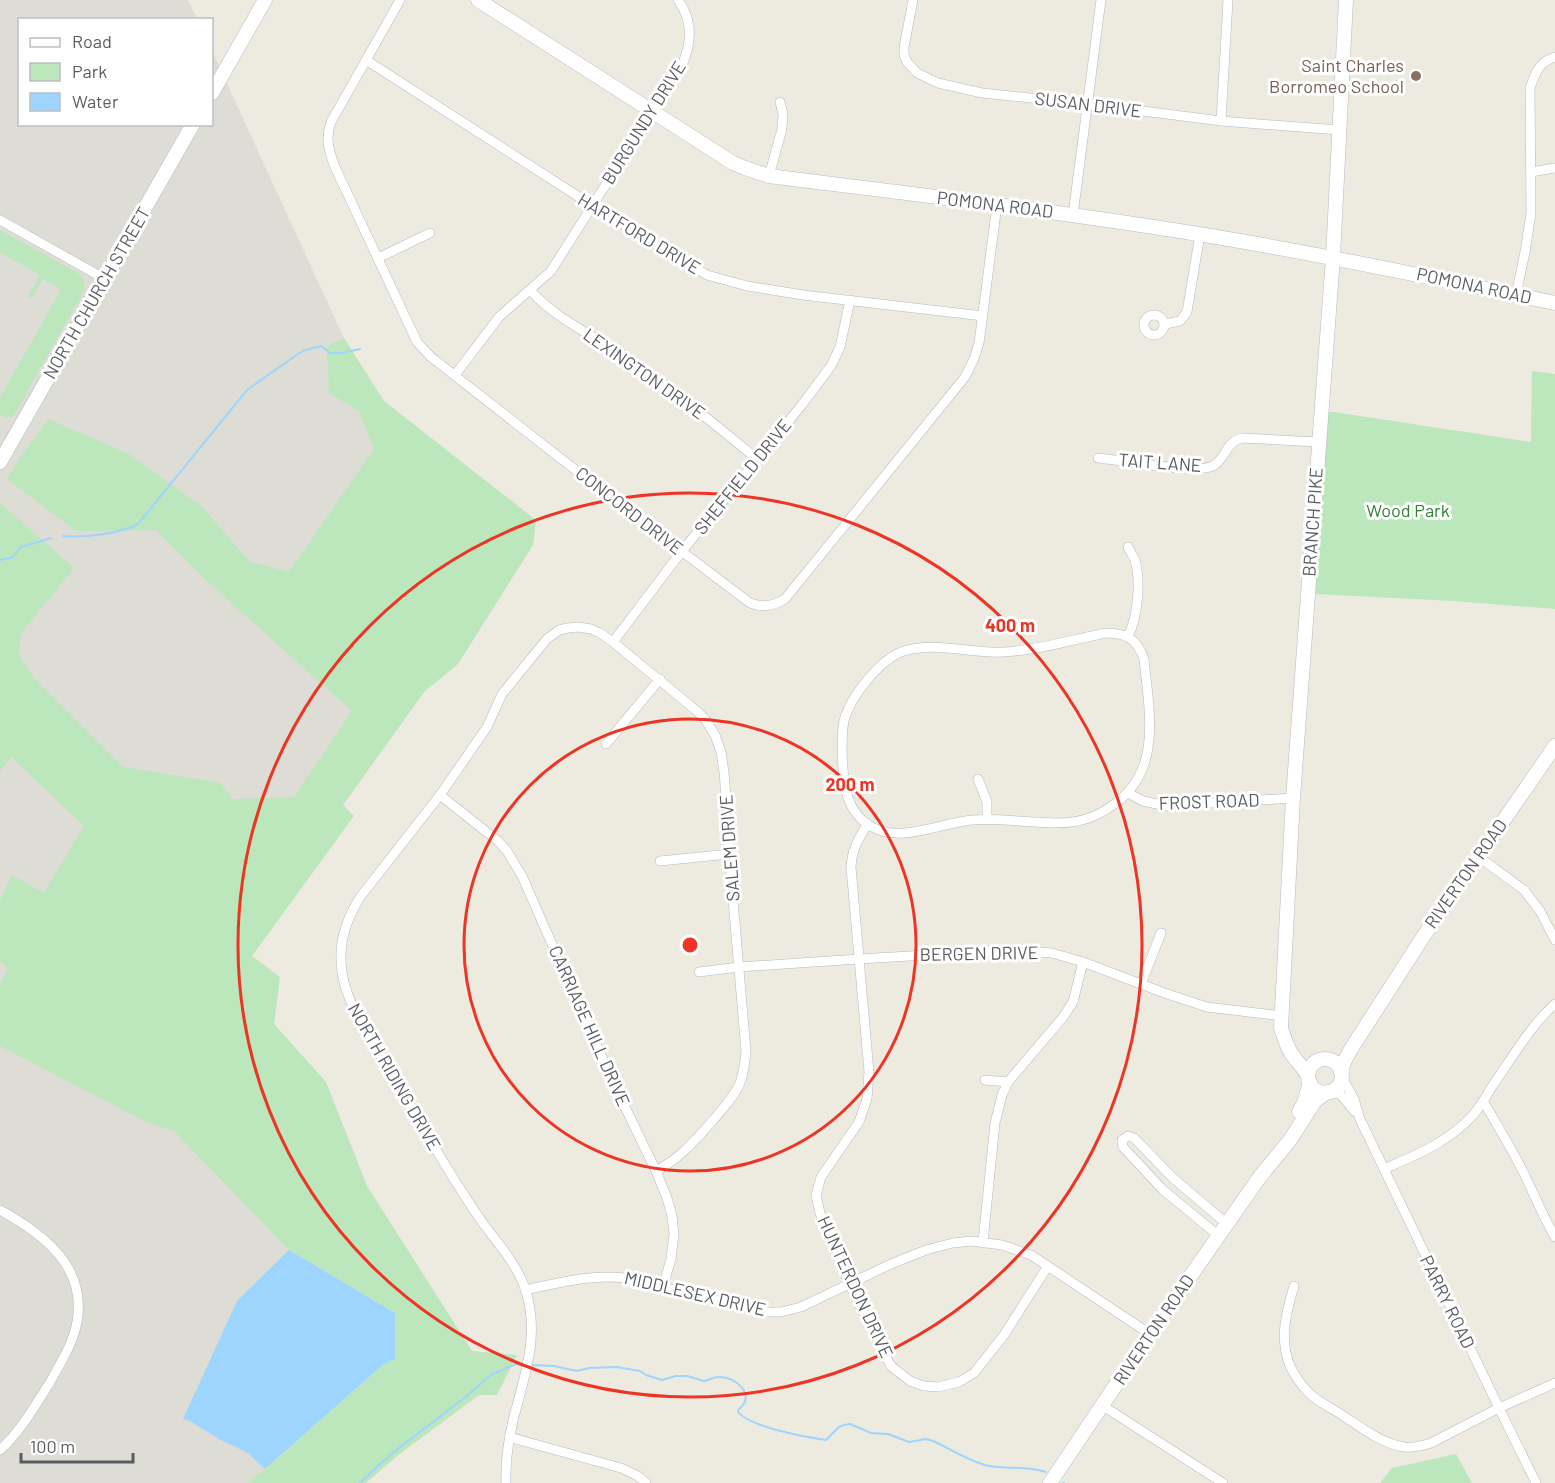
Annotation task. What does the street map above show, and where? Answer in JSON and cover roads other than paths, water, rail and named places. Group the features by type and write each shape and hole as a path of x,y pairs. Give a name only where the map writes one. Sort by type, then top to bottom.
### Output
{"street":[{"path":"213,91 265,0"},
{"name":"CONCORD DRIVE","path":"400,0 331,122 327,135 334,165 417,342 423,350 454,375 750,603 769,606 785,599 965,377 979,343 997,205"},
{"name":"POMONA ROAD","path":"478,0 733,163 769,176 1073,215 1200,234 1333,257 1555,303"},
{"name":"BURGUNDY DRIVE","path":"454,375 499,318 551,271 683,63 689,49 690,34 687,19 678,0"},
{"name":"SUSAN DRIVE","path":"913,0 904,55 917,73 938,83 982,93 1221,121 1339,130"},
{"path":"1073,215 1101,0"},
{"path":"1221,121 1228,0"},
{"name":"BRANCH PIKE","path":"1309,1079 1293,1057 1281,1028 1293,798 1333,257 1347,0"},
{"path":"1516,295 1531,213 1530,88 1535,73 1545,61 1555,57"},
{"name":"HARTFORD DRIVE","path":"366,60 593,206 707,275 747,286 803,295 983,316"},
{"path":"769,176 782,129 783,114 780,102"},
{"name":"NORTH CHURCH STREET","path":"0,462 192,126"},
{"path":"1531,172 1555,168"},
{"path":"0,220 105,279"},
{"path":"378,258 430,233"},
{"path":"1165,324 1180,321 1187,312 1200,234"},
{"name":"LEXINGTON DRIVE","path":"530,290 542,303 666,386 757,459"},
{"name":"SHEFFIELD DRIVE","path":"613,642 682,551 831,366 840,348 850,300"},
{"name":"TAIT LANE","path":"1098,458 1174,467 1206,468 1217,462 1232,442 1242,438 1318,442"},
{"path":"1128,547 1135,560 1137,591 1133,626 1128,636"},
{"name":"SALEM DRIVE","path":"527,665 547,639 559,630 578,627 600,633 698,712 716,735 721,752 740,967 746,1051 744,1069 739,1085 726,1105 686,1151 656,1171"},
{"path":"1106,633 1128,636 1136,644 1144,659 1150,721 1148,754 1135,786 1107,810 1080,821 1059,823 987,819 961,821 895,833 867,825 856,814 848,797 843,767 843,727 852,700 887,660 903,651 921,648 1002,652 1106,633"},
{"name":"NORTH RIDING DRIVE","path":"506,1483 509,1437 532,1342 532,1320 525,1290 520,1275 511,1260 489,1233 427,1136 353,1006 342,974 341,960 342,937 351,913 440,795 487,727 502,694 527,665"},
{"path":"606,744 660,680"},
{"name":"RIVERTON ROAD","path":"1341,1074 1344,1062 1379,1004 1555,746"},
{"path":"978,779 987,802 987,819"},
{"name":"FROST ROAD","path":"1128,793 1143,801 1166,806 1293,798"},
{"name":"CARRIAGE HILL DRIVE","path":"440,795 498,842 515,863 527,886 611,1078 667,1198 674,1234 671,1259 663,1287"},
{"name":"HUNTERDON DRIVE","path":"867,825 857,840 852,855 869,1072 867,1099 859,1122 821,1177 816,1195 820,1213 849,1283 891,1366 910,1381 924,1386 938,1387 959,1382 979,1369 1004,1335 1048,1266"},
{"path":"660,861 729,854"},
{"path":"1479,857 1524,890 1540,911 1555,940"},
{"path":"1141,984 1161,933"},
{"name":"BERGEN DRIVE","path":"699,972 740,967 1011,950 1052,953 1207,1006 1282,1016"},
{"path":"983,1242 995,1122 1002,1095 1008,1082 1069,1009 1073,1002 1083,962"},
{"name":"RIVERTON ROAD","path":"1324,1059 1341,1051 1379,1004"},
{"path":"1384,1169 1433,1146 1456,1132 1475,1113 1526,1037 1544,1013 1555,1004"},
{"path":"1287,1044 1309,1057 1324,1059 1336,1063 1341,1074 1338,1086 1329,1092 1316,1090 1309,1079 1311,1065 1324,1059"},
{"name":"PARRY ROAD","path":"1341,1074 1354,1099 1360,1119 1536,1483"},
{"name":"RIVERTON ROAD","path":"1050,1483 1259,1178 1304,1103 1309,1079"},
{"path":"985,1080 1008,1082"},
{"name":"RIVERTON ROAD","path":"1259,1178 1290,1140 1315,1101 1329,1092"},
{"name":"PARRY ROAD","path":"1329,1092 1343,1097 1360,1119"},
{"path":"1483,1101 1518,1162 1555,1237"},
{"path":"1219,1236 1162,1190 1123,1147 1122,1140 1128,1136 1134,1138 1173,1178 1227,1224"},
{"path":"0,1210 41,1235 62,1257 74,1282 79,1308 73,1336 61,1362 20,1429 0,1450"},
{"name":"MIDDLESEX DRIVE","path":"525,1290 580,1278 608,1276 625,1278 766,1312 781,1312 801,1307 849,1283 926,1250 971,1241 1002,1245 1031,1255 1150,1334"},
{"path":"1294,1286 1286,1311 1283,1333 1291,1367 1310,1394 1386,1442 1404,1447 1431,1443 1499,1408 1555,1383"},
{"path":"1102,1406 1223,1483"},
{"path":"509,1437 621,1468 638,1476 646,1483"}],"water":[{"path":"289,1250 395,1313 395,1359 384,1364 265,1469 248,1453 183,1419 237,1301"}],"waterway":[{"path":"63,536 101,534 138,524 247,390 305,350 321,346 330,353 360,349"},
{"path":"0,560 13,557 21,547 51,538"},
{"path":"360,1483 390,1455 491,1375 516,1364 525,1365"},
{"path":"531,1365 554,1366 577,1371 617,1367 640,1371 662,1380 676,1376 687,1376 704,1381 717,1377 725,1378 737,1383 745,1392 744,1404 738,1412 766,1427 826,1440 839,1427 850,1424 871,1433 888,1434 909,1442 926,1439 933,1441 989,1466 1046,1472"}],"place":[{"name":"Saint Charles Borromeo School","path":"1416,76"}],"park label":[{"name":"Wood Park","path":"1408,511"}]}
